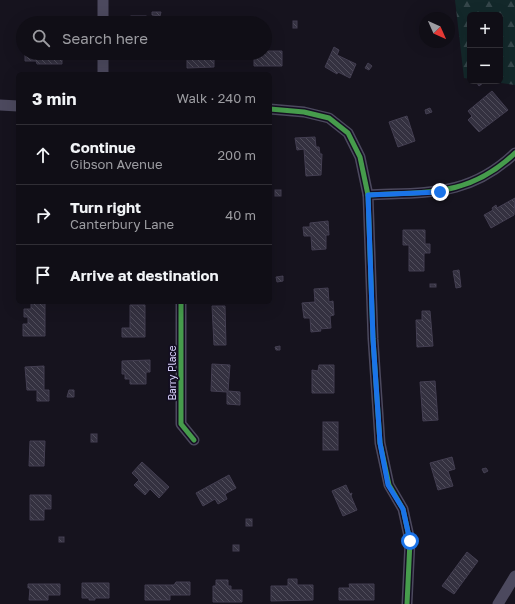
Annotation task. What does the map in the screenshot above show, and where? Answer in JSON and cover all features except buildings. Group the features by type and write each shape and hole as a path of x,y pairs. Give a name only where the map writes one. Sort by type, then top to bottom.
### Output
{"street":[{"path":"103,0 103,16"},
{"path":"103,60 103,72"},
{"path":"0,105 16,106"},
{"path":"272,109 304,112 329,118 348,133 360,156 368,195 373,339 380,443 388,485 403,509 410,541 407,604"},
{"path":"368,195 440,192 467,185 505,163 515,153"},
{"name":"Barry Place","path":"181,304 181,424 194,440"},
{"path":"498,604 515,576"}],"green space":[{"path":"455,0 515,0 515,85 503,83 503,12 467,12 467,78 464,78"}],"cycle path":[{"path":"272,109 304,112 329,118 348,133 360,157 368,195 373,339 380,443 389,485 403,509 410,541 407,604"},
{"path":"368,195 428,192 464,185 481,178 498,167 515,153"},
{"path":"181,304 181,424 194,440"}],"route":[{"path":"410,541 403,509 388,485 380,443 373,339 368,195 440,192"}]}
